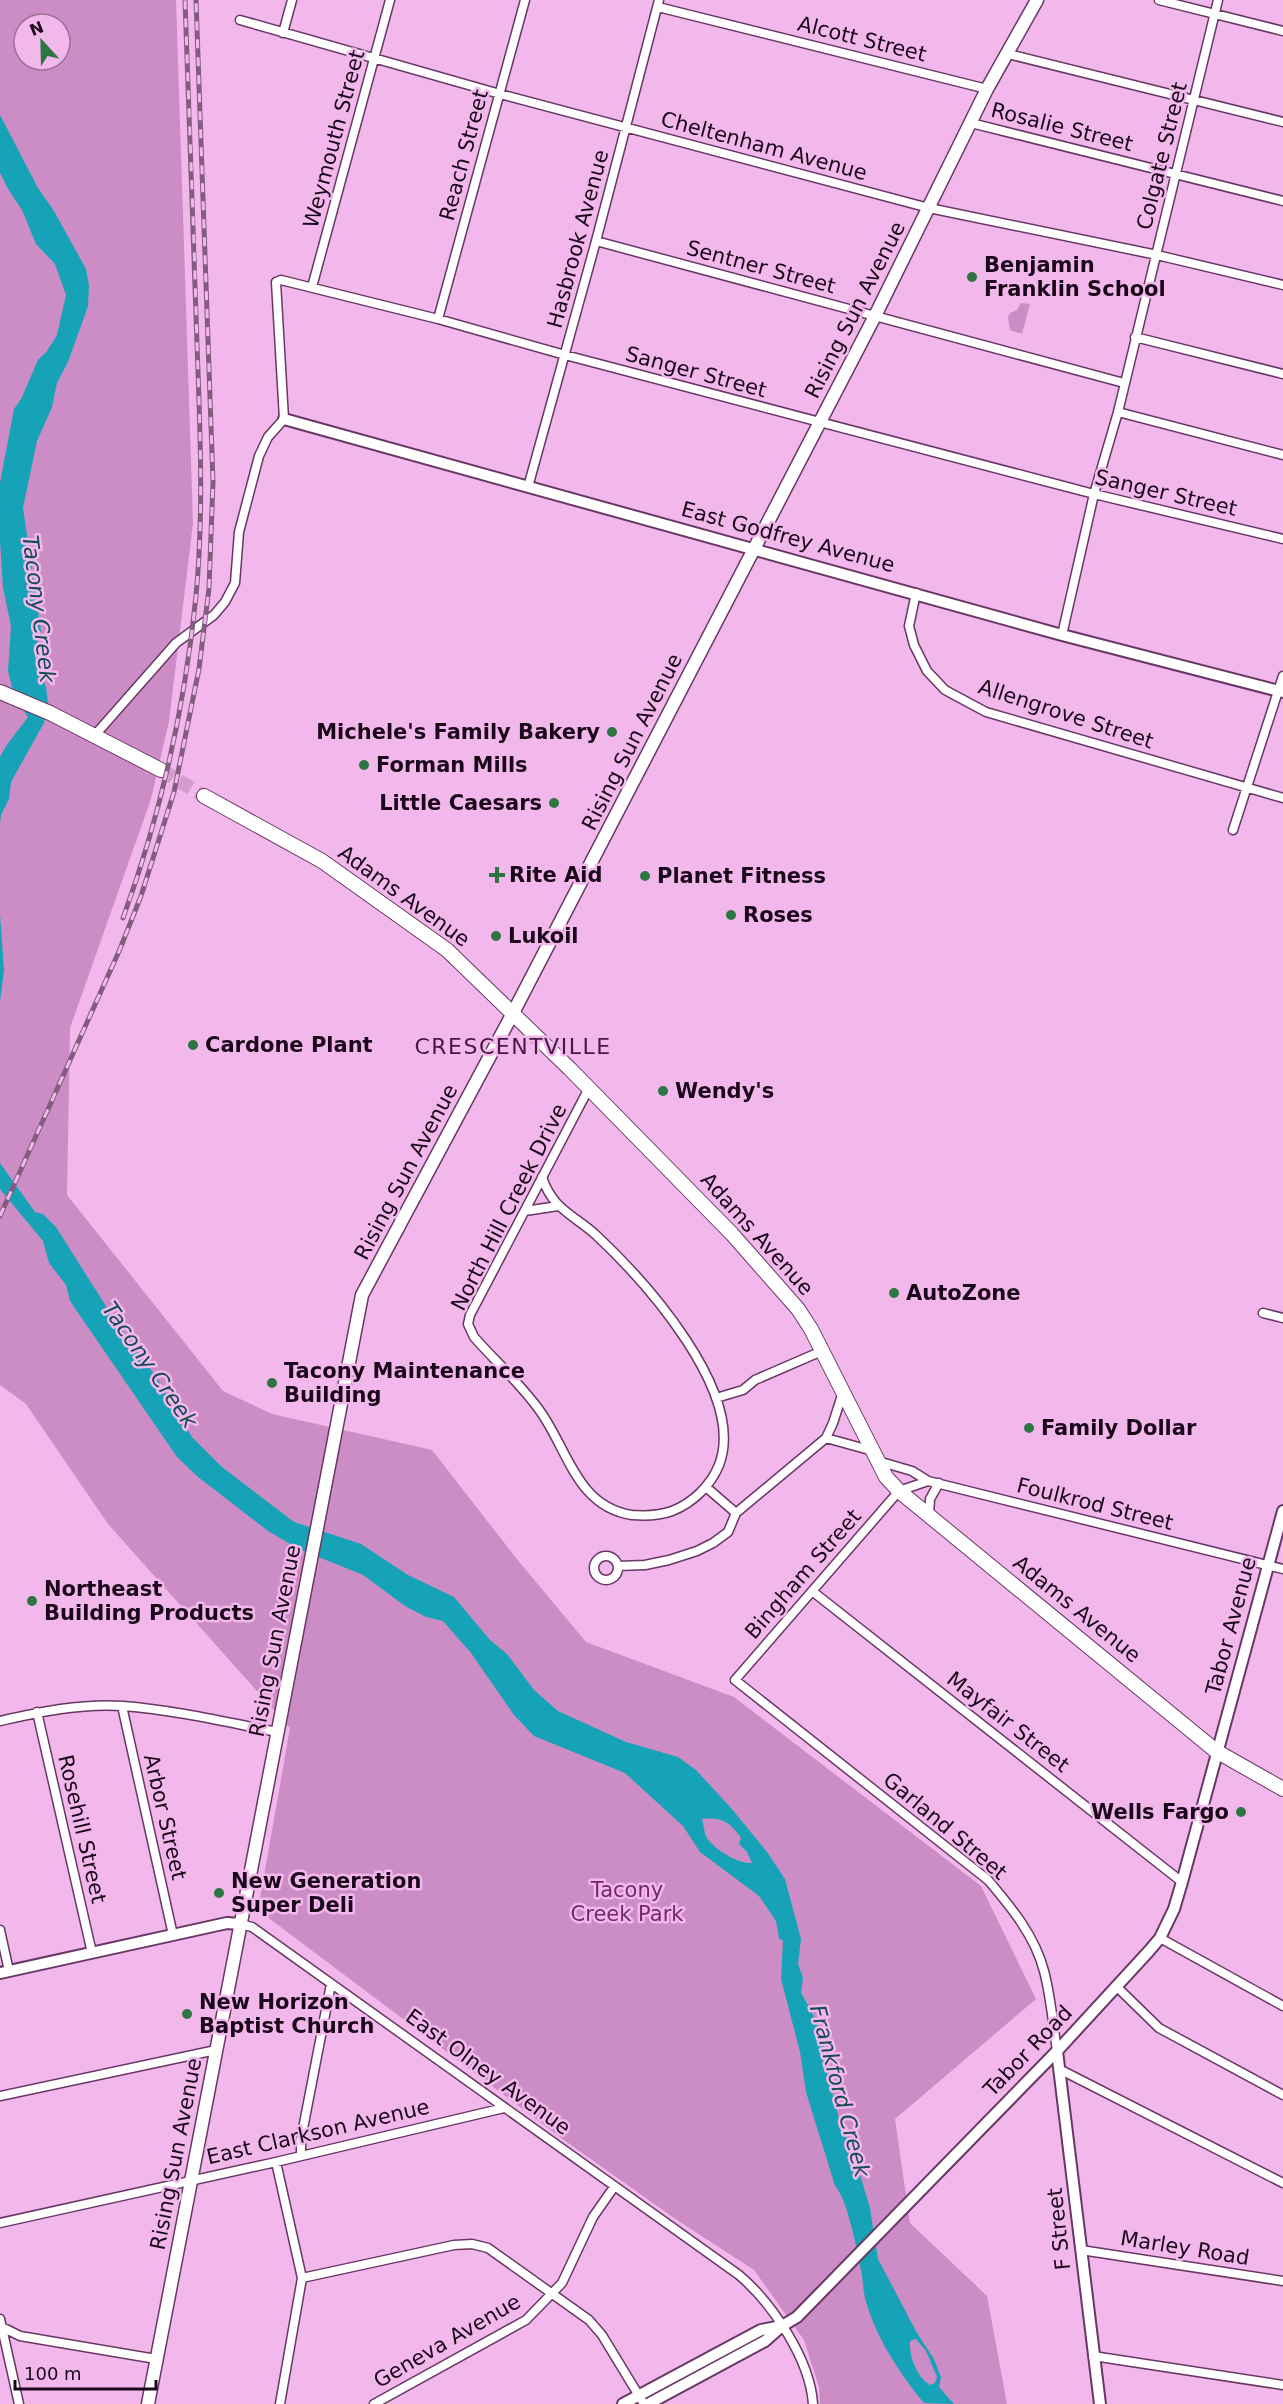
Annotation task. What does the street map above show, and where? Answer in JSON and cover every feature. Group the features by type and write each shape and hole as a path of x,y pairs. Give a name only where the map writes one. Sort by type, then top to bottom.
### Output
{"highway":[{"path":"0,692 50,713 161,770"},
{"name":"Adams Avenue","path":"204,796 322,861 447,950 589,1088 770,1275 798,1310 822,1351 886,1477 899,1491 1216,1751 1283,1789"}],"main road":[{"name":"Rising Sun Avenue","path":"148,2404 362,1295 513,1013 874,316 987,89 1037,0"}],"street":[{"path":"283,33 292,0"},
{"name":"Weymouth Street","path":"312,287 390,0"},
{"name":"Reach Street","path":"438,319 525,0"},
{"path":"1159,0 1283,31"},
{"name":"Colgate Street","path":"1062,634 1094,495 1118,412 1218,0"},
{"name":"Alcott Street","path":"658,3 987,89"},
{"name":"Hasbrook Avenue","path":"528,487 627,128 658,3"},
{"name":"Cheltenham Avenue","path":"240,20 500,94 929,208 1156,255 1283,285"},
{"path":"1008,54 1283,122"},
{"name":"Rosalie Street","path":"971,123 1283,201"},
{"name":"Sentner Street","path":"596,241 1125,383"},
{"name":"Sanger Street","path":"284,419 276,282 286,280 1094,495 1283,540"},
{"path":"1135,337 1283,374"},
{"path":"1118,412 1283,454"},
{"path":"95,735 176,643 214,615 225,602 235,583 239,532 259,456 268,437 284,419"},
{"name":"East Godfrey Avenue","path":"284,419 1280,692"},
{"name":"Allengrove Street","path":"916,593 909,626 914,645 927,670 945,690 986,712 1283,798"},
{"path":"1233,830 1280,692 1283,676"},
{"name":"North Hill Creek Drive","path":"589,1088 470,1314 468,1324 474,1337 540,1410 582,1486 596,1500 624,1513 654,1516 688,1503 706,1487"},
{"path":"542,1177 546,1190 558,1206 594,1234 640,1279 698,1361 716,1398 723,1421 724,1447 717,1470 706,1487 736,1513"},
{"path":"525,1211 558,1206"},
{"path":"1263,1313 1283,1318"},
{"path":"716,1398 743,1389 755,1380 822,1351"},
{"path":"618,1566 645,1565 697,1551 728,1532 736,1513 826,1438 843,1392"},
{"path":"826,1438 912,1471 928,1481"},
{"name":"Foulkrod Street","path":"899,1491 928,1481 939,1483 1283,1569"},
{"path":"929,1515 930,1499 939,1483"},
{"name":"Bingham Street","path":"735,1680 899,1491"},
{"name":"Tabor Avenue","path":"1216,1751 1283,1510"},
{"name":"Mayfair Street","path":"812,1591 1182,1882"},
{"name":"Garland Street","path":"735,1680 988,1880 1026,1929 1044,1971 1057,2051"},
{"path":"0,1721 37,1712 122,1706 277,1732"},
{"name":"Arbor Street","path":"122,1706 173,1935"},
{"name":"Rosehill Street","path":"37,1712 92,1953"},
{"name":"Tabor Road","path":"782,2326 797,2317 1057,2051 1160,1938 1174,1909 1216,1751"},
{"path":"0,1930 5,1972 227,1923 240,1924"},
{"name":"East Olney Avenue","path":"240,1924 252,1927 739,2275 754,2287 782,2326"},
{"path":"1160,1938 1283,2006"},
{"path":"301,2156 302,2139 331,1983"},
{"path":"1116,1986 1159,2028 1283,2095"},
{"path":"0,2096 216,2050"},
{"name":"F Street","path":"1057,2051 1100,2404"},
{"path":"1059,2068 1283,2183"},
{"name":"East Clarkson Avenue","path":"0,2223 276,2162 504,2108"},
{"path":"276,2162 302,2278 280,2404"},
{"name":"Geneva Avenue","path":"374,2404 526,2320 562,2283 593,2217 614,2187"},
{"path":"302,2278 454,2245 472,2244 488,2248 589,2320 602,2335 644,2401"},
{"name":"Marley Road","path":"1081,2250 1283,2281"},
{"path":"1,2324 12,2334 20,2336 156,2359"},
{"path":"1,2324 19,2404"},
{"path":"624,2404 644,2401 761,2330 782,2326 797,2351 809,2380 813,2404"},
{"path":"1093,2356 1283,2385"}],"green space":[{"name":"Tacony Creek Park","path":"0,0 176,0 193,523 169,721 151,799 70,1028 67,1195 223,1391 272,1414 432,1450 516,1558 586,1642 734,1697 981,1886 1036,1999 895,2119 910,2223 987,2296 1007,2404 820,2404 819,2387 804,2340 754,2270 674,2218 564,2140 258,1910 290,1728 108,1524 26,1404 0,1385"},
{"path":"1021,303 1030,304 1022,334 1010,330 1008,317 1010,313 1017,310"}],"shaded area":[{"path":"0,115 38,188 54,211 86,269 89,286 88,306 68,362 57,383 52,407 37,441 23,508 41,631 35,658 46,687 48,703 44,723 11,782 9,799 1,815 0,823 0,757 28,717 14,695 8,671 11,626 3,588 0,483 14,409 21,399 38,360 57,335 66,295 55,264 36,244 22,210 0,173"},
{"path":"0,914 4,970 0,1002"},
{"path":"0,1163 35,1212 43,1214 56,1227 116,1322 159,1381 192,1437 222,1467 294,1522 361,1544 408,1575 454,1597 490,1640 507,1654 534,1690 558,1711 626,1742 678,1757 696,1770 767,1852 785,1879 801,1939 798,1964 803,1978 801,1993 812,2012 823,2041 828,2076 842,2130 852,2148 870,2208 878,2259 917,2333 934,2359 941,2377 939,2387 954,2404 924,2403 889,2354 869,2312 848,2215 835,2186 806,2092 800,2052 781,1979 783,1941 779,1938 776,1921 759,1896 700,1852 683,1826 625,1773 534,1736 514,1715 471,1653 443,1621 426,1617 405,1606 363,1575 299,1549 268,1531 198,1477 177,1457 70,1301 66,1285 49,1263 43,1241 0,1189","holes":["702,1819 715,1819 729,1824 741,1838 739,1844 747,1852 752,1863 734,1859 715,1847 706,1836","916,2339 926,2351 937,2377 935,2383 930,2385 917,2371 912,2359 910,2341"]}],"tunnel":[{"path":"161,770 204,796"}],"railway":[{"path":"123,918 149,839 170,759 185,678 196,596 201,502 200,438 185,0"},
{"path":"0,1216 120,949 141,896 174,792 199,669 209,588 213,482 196,0"}],"place":[{"name":"Benjamin Franklin School","path":"972,277"},
{"name":"Michele's Family Bakery","path":"612,732"},
{"name":"Forman Mills","path":"364,765"},
{"name":"Little Caesars","path":"554,803"},
{"name":"Rite Aid","path":"497,875"},
{"name":"Planet Fitness","path":"645,876"},
{"name":"Roses","path":"731,915"},
{"name":"Lukoil","path":"496,936"},
{"name":"Cardone Plant","path":"193,1045"},
{"name":"Wendy's","path":"663,1091"},
{"name":"AutoZone","path":"894,1293"},
{"name":"Tacony Maintenance Building","path":"272,1383"},
{"name":"Family Dollar","path":"1029,1428"},
{"name":"Northeast Building Products","path":"32,1601"},
{"name":"Wells Fargo","path":"1241,1812"},
{"name":"New Generation Super Deli","path":"219,1893"},
{"name":"New Horizon Baptist Church","path":"187,2014"}],"district":[{"name":"CRESCENTVILLE","path":"513,1046"}],"water label":[{"name":"Tacony Creek","path":"39,609"},
{"name":"Tacony Creek","path":"150,1365"},
{"name":"Frankford Creek","path":"840,2091"}]}
